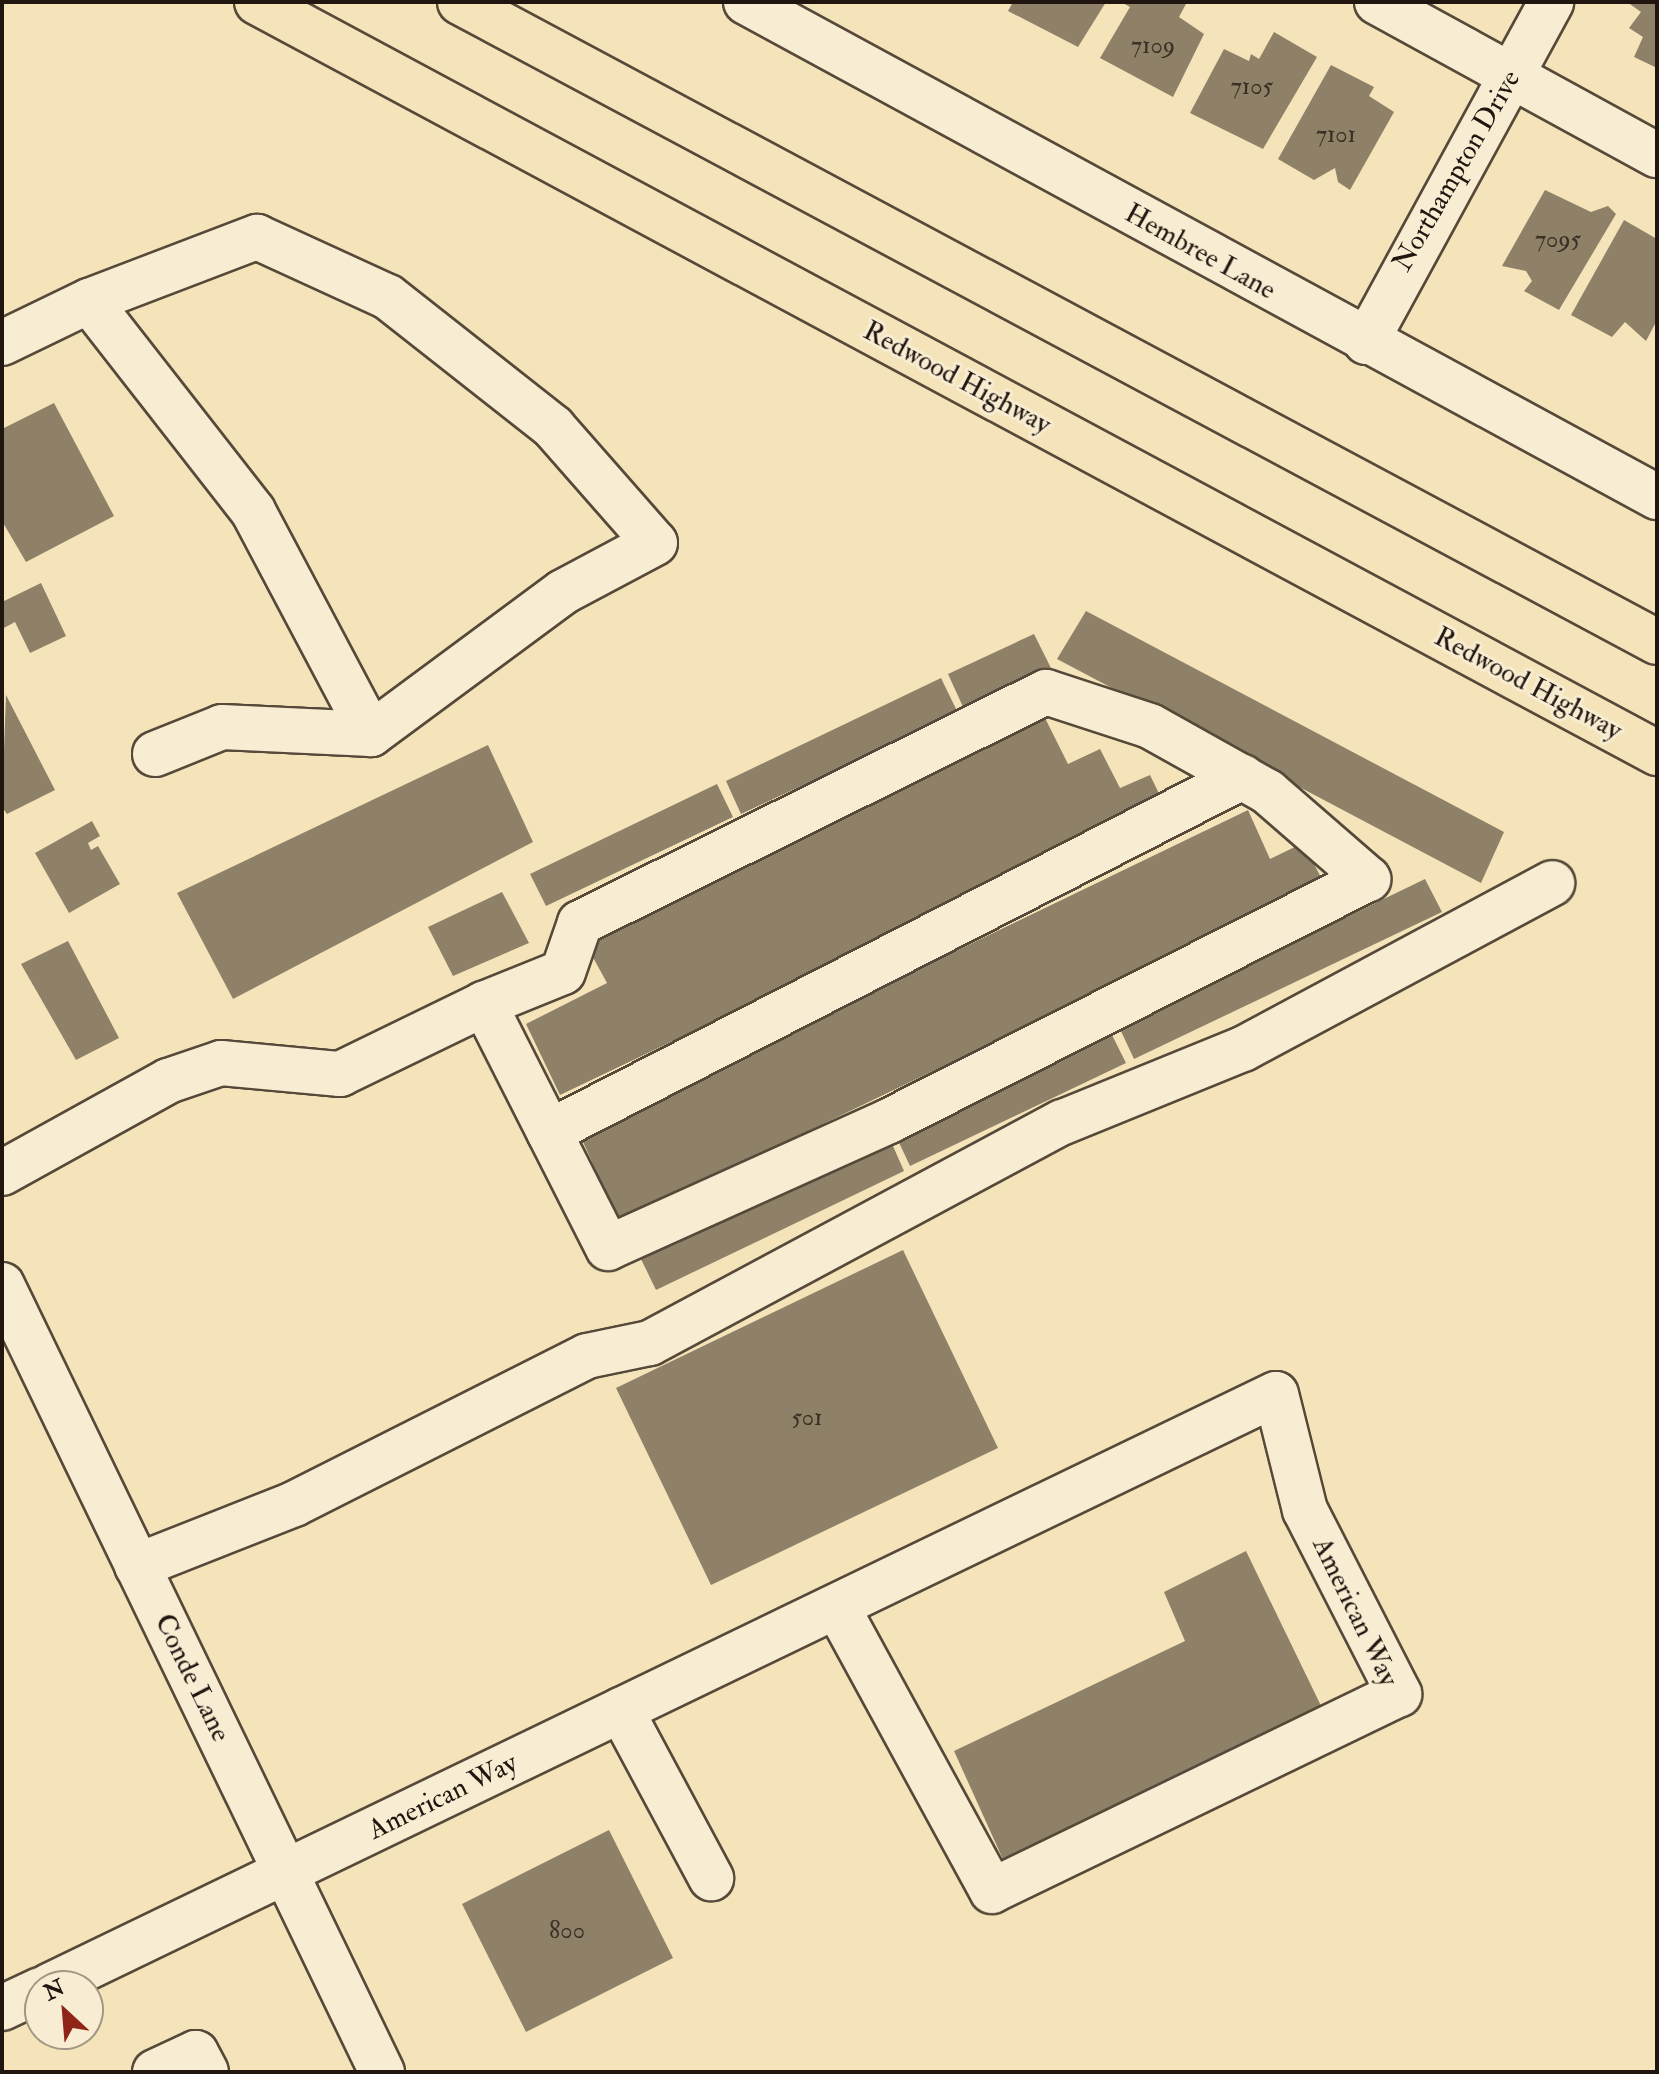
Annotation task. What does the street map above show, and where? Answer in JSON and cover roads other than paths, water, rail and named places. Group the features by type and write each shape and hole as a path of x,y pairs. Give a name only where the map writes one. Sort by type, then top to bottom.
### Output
{"highway":[{"name":"Redwood Highway","path":"257,2 1657,753"},
{"path":"460,2 1657,642"}],"street":[{"name":"Hembree Lane","path":"746,2 1366,342 1657,497"},
{"path":"1377,2 1657,155"},
{"name":"Northampton Drive","path":"1366,342 1551,2"},
{"path":"2,343 89,301 257,237 388,297 553,427 655,543 563,592 371,734 222,727 155,754"},
{"path":"89,301 253,511 371,734"},
{"path":"2,1173 168,1081 221,1063 340,1074 484,1004 563,972 580,923 1046,692 1150,726 1242,777 1368,879 889,1121 608,1248 484,1004"},
{"path":"549,1132 1242,777"},
{"path":"137,1566 294,1504 587,1356 650,1343 1063,1122 1243,1049 1552,883"},
{"name":"Conde Lane","path":"2,1285 382,2072"},
{"name":"American Way","path":"83,1970 1276,1394 1305,1510 1399,1694 992,1891 837,1607"},
{"path":"621,1710 711,1878"},
{"path":"2,2008 24,1998"},
{"path":"155,2072 196,2053 206,2072"}]}
